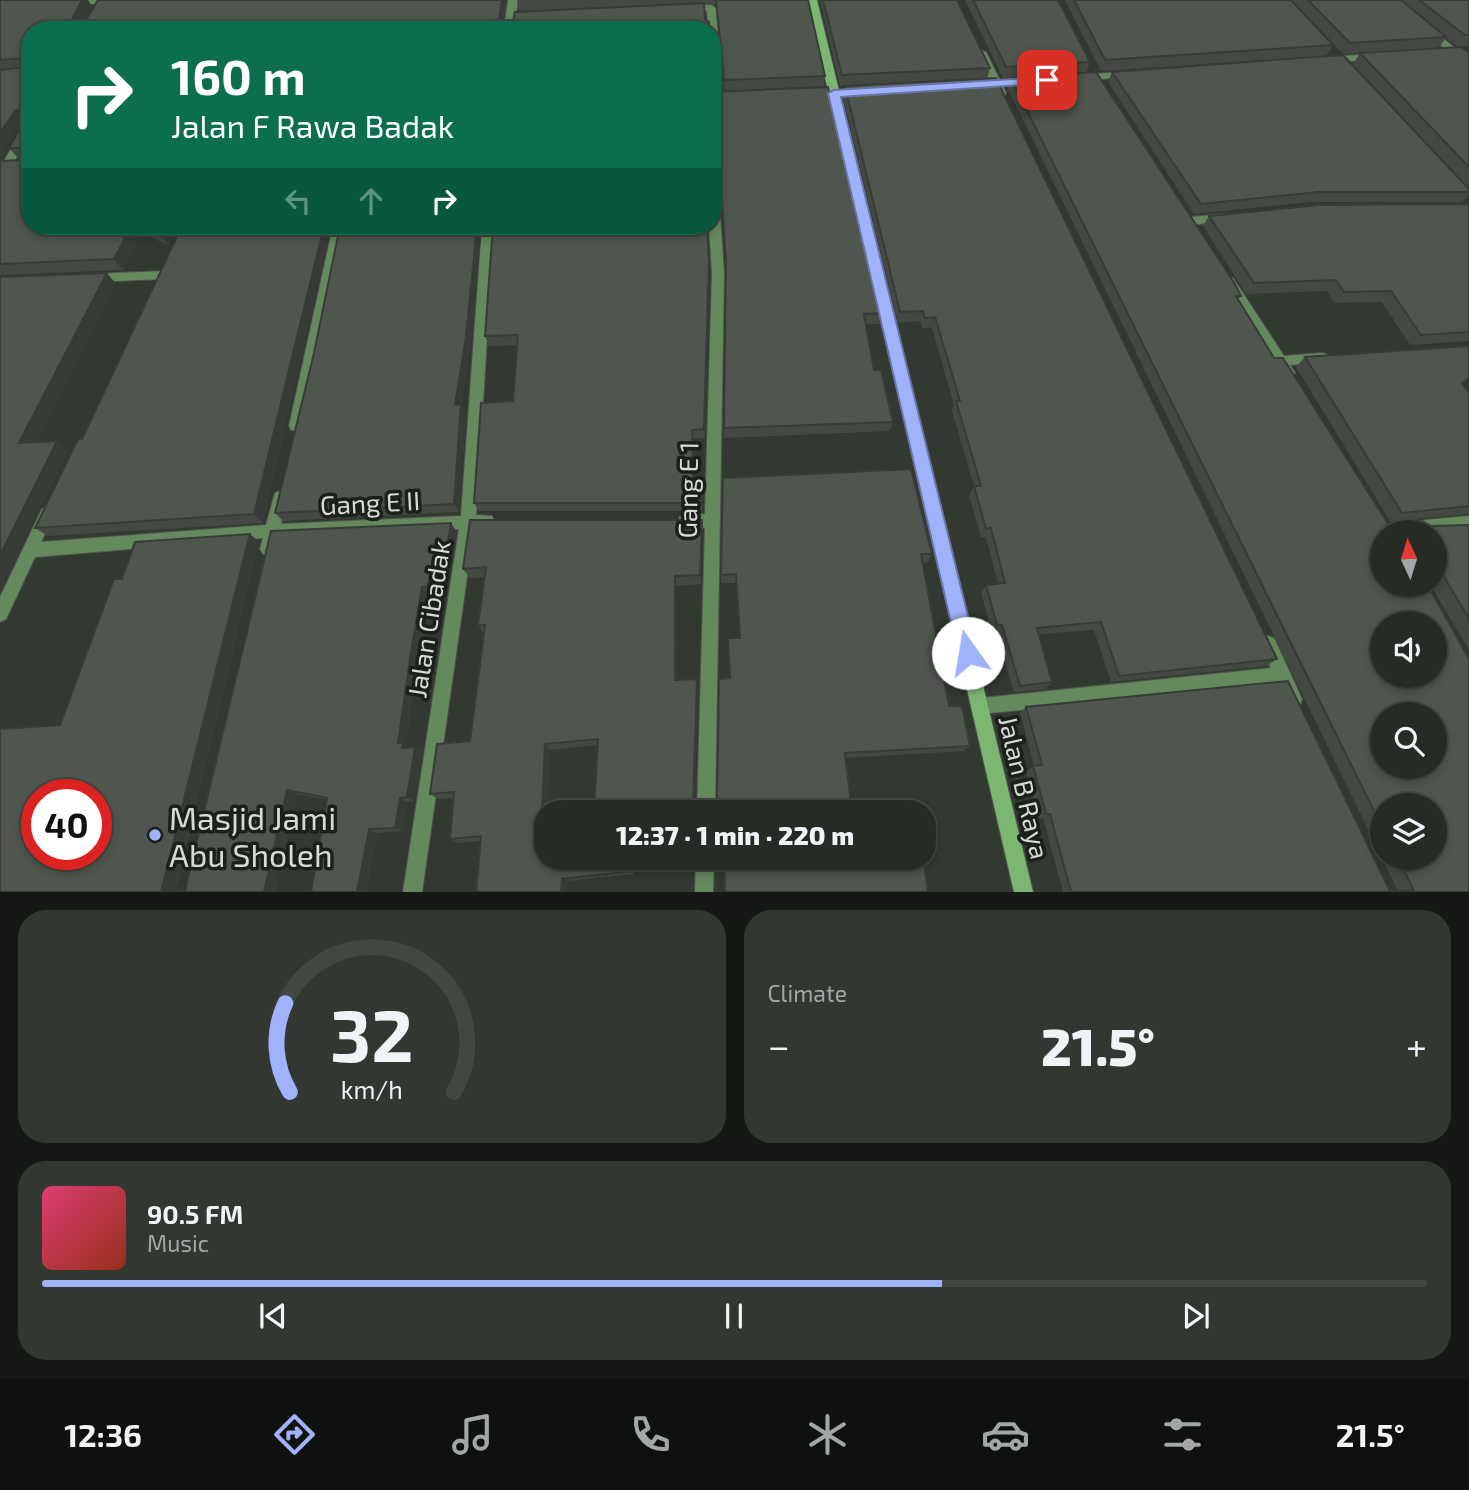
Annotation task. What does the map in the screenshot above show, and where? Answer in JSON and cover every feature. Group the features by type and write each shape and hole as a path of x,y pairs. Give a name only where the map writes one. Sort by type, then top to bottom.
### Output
{"street":[{"path":"97,10 103,0"},
{"path":"65,2 114,0"},
{"path":"510,21 513,0"},
{"name":"Jalan B Raya","path":"812,0 1024,891"},
{"path":"671,10 711,8 713,21"},
{"path":"510,17 551,15"},
{"path":"1416,22 1469,64"},
{"path":"974,37 1009,109"},
{"path":"1329,50 1342,63"},
{"path":"1442,53 1469,51"},
{"path":"1312,61 1342,63 1390,56"},
{"path":"1095,72 1104,89"},
{"path":"1072,79 1095,72 1137,74"},
{"path":"721,98 730,97"},
{"path":"8,166 21,142"},
{"path":"1198,232 1186,215 1230,217"},
{"path":"293,440 337,235"},
{"name":"Jalan Cibadak","path":"412,891 468,521 487,235"},
{"name":"Gang E 1","path":"706,800 718,273 716,235"},
{"path":"1220,268 1295,384"},
{"path":"82,278 164,275"},
{"path":"1281,361 1335,357"},
{"path":"262,571 284,479"},
{"path":"0,614 53,501"},
{"name":"Gang E II","path":"30,550 272,531 509,521"},
{"path":"672,521 713,522"},
{"path":"1447,525 1469,523"},
{"path":"1258,625 1300,711"},
{"path":"981,706 1283,675"},
{"path":"704,891 705,870"}],"building":[{"path":"0,0 82,0 71,21 21,21 21,58 0,60"},
{"path":"98,0 502,0 500,21 85,21"},
{"path":"716,0 808,0 825,76 724,80 721,21 718,21"},
{"path":"823,0 957,0 990,68 842,75"},
{"path":"973,0 1058,0 1090,62 1006,67"},
{"path":"1074,0 1291,0 1333,45 1105,60"},
{"path":"1308,0 1401,0 1446,37 1350,43"},
{"path":"1419,0 1469,0 1469,35 1465,35"},
{"path":"704,3 705,19 708,21 513,21 515,12"},
{"path":"1460,47 1469,52 1469,167 1360,53"},
{"path":"1343,55 1469,192 1319,192 1201,204 1112,72"},
{"path":"21,67 21,110 15,111 0,133 0,70"},
{"path":"1096,72 1235,284 1241,296 1236,296 1274,358 1283,358 1386,520 1370,520 1370,597 1434,597 1442,611 1370,611 1370,688 1447,688 1447,620 1469,659 1469,892 1071,892 1050,814 1046,814 1033,766 1042,765 1026,707 1288,681 1370,850 1370,870 1380,870 1390,891 1414,891 1404,870 1447,870 1447,793 1370,793 1370,803 1011,78"},
{"path":"996,78 1277,659 1119,676 1101,622 1037,628 1052,682 1020,686 1002,625 997,625 986,585 1005,583 991,528 986,529 974,486 981,486 956,401 960,401 935,317 925,318 923,311 900,312 845,86"},
{"path":"828,87 882,313 864,314 874,370 881,370 893,422 724,428 726,262 721,188 721,92"},
{"path":"21,127 21,148 9,148"},
{"path":"21,160 21,235 126,235 114,259 0,264 0,161"},
{"path":"1469,204 1469,332 1421,335 1391,291 1344,292 1336,280 1254,283 1209,216 1319,205"},
{"path":"178,235 322,235 254,514 35,528 78,439 82,439"},
{"path":"338,235 476,235 466,337 455,405 461,404 454,504 275,513 314,353"},
{"path":"492,235 707,235 704,429 692,430 693,481 703,480 702,503 474,503 481,403 513,401 518,335 485,336"},
{"path":"107,273 19,443 57,441 0,555 0,277"},
{"path":"1469,346 1469,378 1462,383 1469,393 1469,506 1402,513 1305,357"},
{"path":"911,469 932,554 921,554 949,706 962,706 970,746 845,753 851,800 717,800 719,679 730,678 728,638 740,638 736,574 721,575 723,478"},
{"path":"470,520 702,520 700,575 675,576 675,680 697,679 693,800 595,800 598,739 545,744 542,800 534,800 534,870 632,871 562,879 561,892 476,892 481,836 450,839 454,792 430,794 437,744 470,741 485,625 478,625 486,567 463,569"},
{"path":"451,523 443,572 430,573 428,587 422,587 410,659 398,743 403,742 402,748 415,747 407,797 400,798 395,828 369,829 357,892 311,892 327,798 287,790 264,892 165,892 185,891 271,531"},
{"path":"1469,525 1469,619 1447,582 1447,526"},
{"path":"250,534 161,892 0,892 0,729 60,725 114,579 122,579 135,542"},
{"path":"724,870 925,870 928,892 725,892"}],"place":[{"name":"Masjid Jami Abu Sholeh","path":"155,835"}],"route":[{"path":"968,653 834,93 1047,80"}]}
